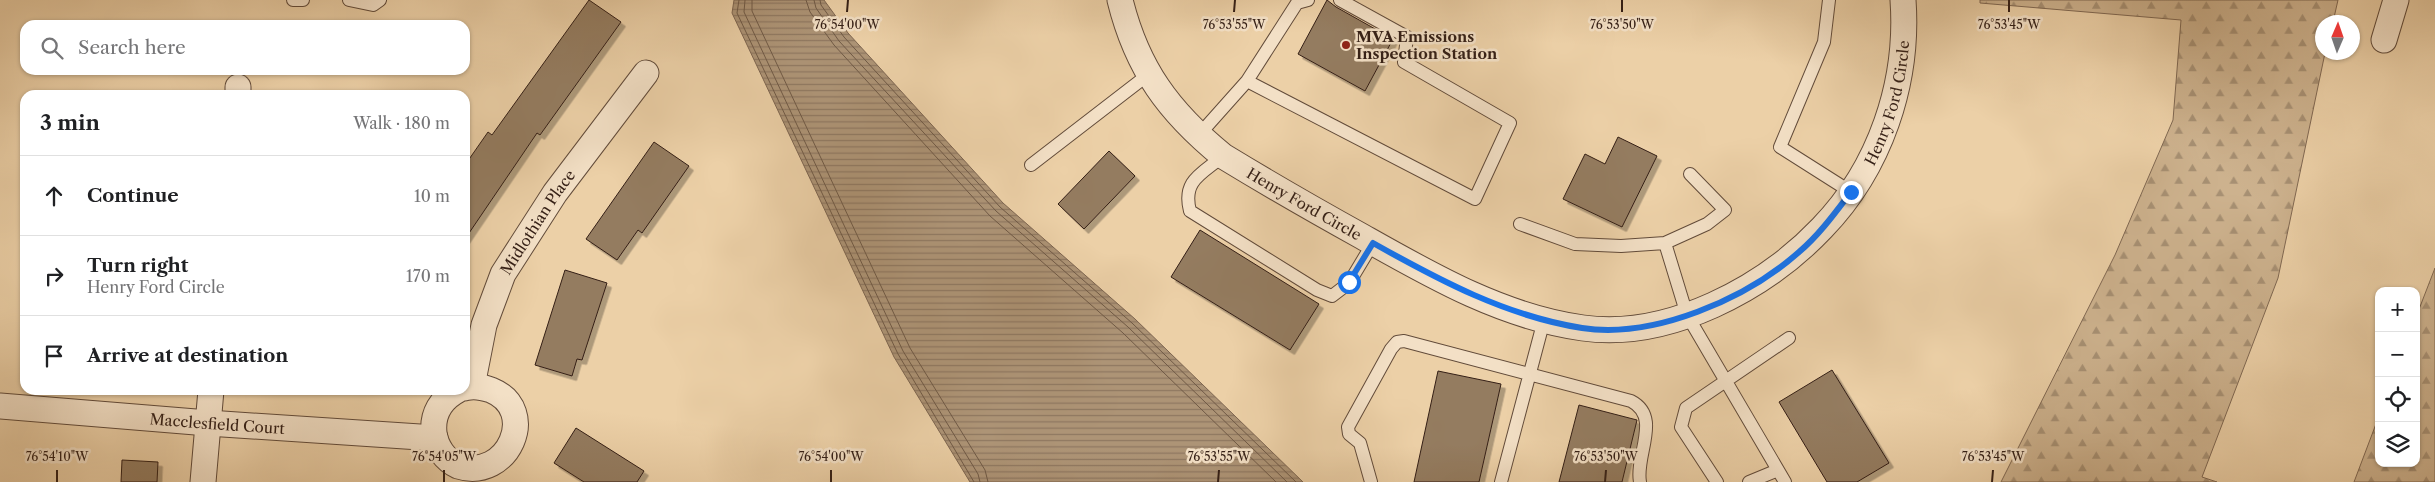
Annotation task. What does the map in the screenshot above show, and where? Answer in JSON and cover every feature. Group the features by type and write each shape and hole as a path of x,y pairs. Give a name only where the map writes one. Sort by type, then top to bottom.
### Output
{"street":[{"name":"Henry Ford Circle","path":"1120,0 1135,45 1149,74 1170,106 1198,136 1222,156 1430,275 1487,302 1544,320 1584,328 1605,329 1647,325 1687,315 1725,301 1769,275 1799,252 1830,219 1851,192 1875,152 1889,116 1899,79 1904,48 1903,0"},
{"path":"2384,40 2396,0"},
{"name":"Midlothian Place","path":"470,371 484,325 503,274 555,193 646,73"},
{"path":"453,395 443,401 435,414 433,424 434,438 443,455 458,466 494,474 513,443 515,419 503,398 484,387 470,388"},
{"path":"203,482 211,395"},
{"name":"Macclesfield Court","path":"0,406 208,423 434,438"}],"lane":[{"path":"293,0 303,0"},
{"path":"349,0 373,5 380,0"},
{"path":"1198,136 1247,81 1297,3 1308,0"},
{"path":"1247,81 1475,199 1510,123 1404,62 1407,37 1340,0"},
{"path":"1829,0 1824,42 1780,147 1851,192"},
{"path":"1031,165 1149,74"},
{"path":"1222,156 1192,182 1186,196 1190,210 1316,290 1332,296 1349,282 1373,243"},
{"path":"1520,224 1575,244 1621,246 1665,243 1707,224 1725,210 1690,174"},
{"path":"1665,243 1687,315 1785,482"},
{"path":"1501,482 1544,320"},
{"path":"1717,482 1680,427 1686,408 1789,338"},
{"path":"1371,482 1360,443 1349,434 1348,427 1397,342 1404,341 1631,402 1639,406 1644,412 1646,438 1638,470 1640,482"},
{"path":"1749,482 1778,470"}],"green space":[{"path":"1980,0 2338,0 2335,15 2315,15 2315,60 2324,60 2278,278 2202,477 2217,482 2001,482 2115,255 2173,120 2181,20 1980,3"},
{"path":"2435,268 2435,482 2354,482 2375,427 2375,467 2420,467 2420,307"}],"water":[{"path":"734,0 824,0 848,33 1003,203 1135,319 1303,482 970,482 894,357 732,13"}],"building":[{"path":"589,0 621,22 540,135 537,133 470,232 470,158 488,132 492,135"},
{"name":"MVA Emissions Inspection Station","path":"1327,0 1393,39 1365,91 1298,54"},
{"path":"1618,137 1657,156 1622,227 1563,199 1585,154 1605,164"},
{"path":"654,142 689,166 642,233 638,230 617,260 586,239"},
{"path":"1109,151 1135,176 1084,229 1058,204"},
{"path":"1200,230 1319,304 1290,350 1171,277"},
{"path":"565,270 607,283 582,360 577,359 572,376 535,365"},
{"path":"1832,370 1889,463 1857,482 1827,482 1779,402"},
{"path":"1438,371 1501,384 1479,482 1414,482"},
{"path":"1579,405 1637,420 1622,482 1559,482"},
{"path":"576,428 644,471 637,482 584,482 554,463"},
{"path":"122,460 158,462 157,482 121,482"}],"place":[{"name":"MVA Emissions Inspection Station","path":"1346,45"}],"route":[{"path":"1349,282 1373,243 1430,275 1487,302 1522,314 1584,328 1605,329 1647,325 1687,315 1725,301 1769,275 1799,252 1830,219 1851,192"}]}
